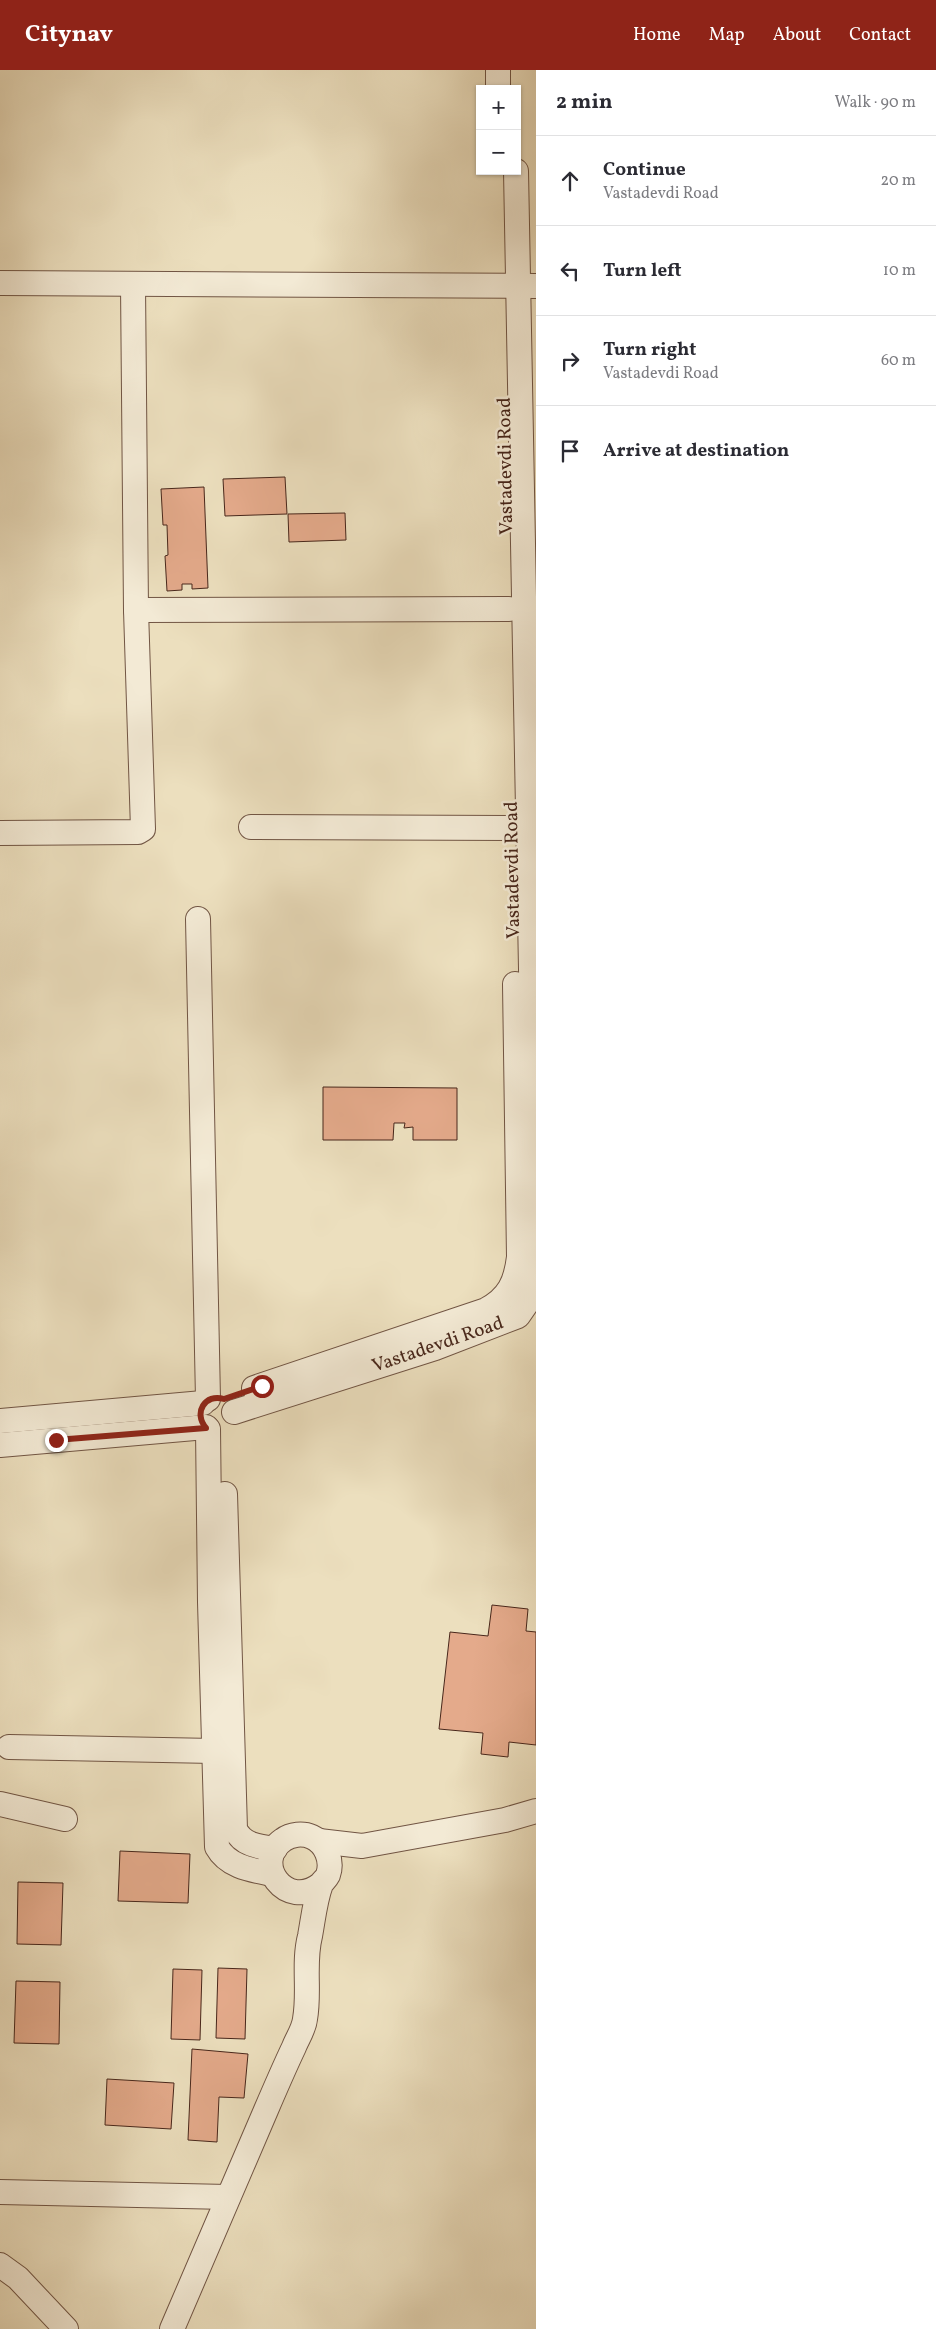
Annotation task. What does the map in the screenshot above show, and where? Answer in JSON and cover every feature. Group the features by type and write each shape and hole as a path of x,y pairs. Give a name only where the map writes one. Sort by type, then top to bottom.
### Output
{"street":[{"path":"498,70 498,85"},
{"path":"514,70 514,85"},
{"name":"Vastadevdi Road","path":"501,175 519,286 508,609 524,701 512,828 519,1257 517,1274 524,1298"},
{"name":"Vastadevdi Road","path":"0,1445 215,1414 435,1348 518,1316 534,1272 535,1182 524,701 529,519 516,175"},
{"path":"0,283 519,286"},
{"path":"0,833 138,832 143,829 136,610 133,285"},
{"path":"136,610 508,609"},
{"path":"252,827 512,828"},
{"path":"198,919 215,1414 235,1829 238,1838 255,1846 275,1849"},
{"path":"215,1414 214,1751 217,1847 221,1855 229,1861 249,1869 272,1874"},
{"name":"Vastadevdi Road","path":"0,1421 215,1414"},
{"path":"9,1747 214,1751"},
{"path":"0,1804 65,1819"},
{"path":"362,1846 326,1876 314,1890 304,1893 290,1891 278,1883 272,1874 270,1865 275,1849 284,1839 292,1836 302,1834 319,1841 362,1846 505,1820 536,1811"},
{"path":"505,1820 536,1827"},
{"path":"172,2329 305,2020 309,1940 326,1876 326,1848 319,1841"},
{"path":"290,1891 309,1940"},
{"path":"0,2192 228,2197"},
{"path":"0,2265 18,2278 66,2329"}],"building":[{"path":"285,477 287,514 225,516 223,479"},
{"path":"204,487 208,588 192,589 192,584 182,584 182,590 167,591 165,556 168,555 167,525 163,525 161,489"},
{"path":"345,513 346,540 289,542 288,514"},
{"path":"323,1087 457,1088 457,1140 413,1140 413,1127 404,1128 405,1123 394,1123 393,1140 323,1140"},
{"path":"492,1605 528,1609 526,1631 536,1632 536,1745 509,1742 508,1757 481,1754 483,1733 439,1729 450,1632 488,1636"},
{"path":"120,1851 190,1854 188,1903 118,1901"},
{"path":"18,1882 63,1883 61,1945 17,1944"},
{"path":"218,1968 247,1969 245,2039 216,2038"},
{"path":"173,1969 202,1970 200,2040 171,2039"},
{"path":"16,1981 60,1982 59,2044 14,2043"},
{"path":"192,2049 248,2054 244,2098 219,2097 217,2142 188,2140"},
{"path":"107,2079 174,2083 171,2129 105,2125"}],"route":[{"path":"56,1440 206,1428 200,1419 200,1413 204,1403 208,1400 219,1397 224,1399 262,1386"}]}
